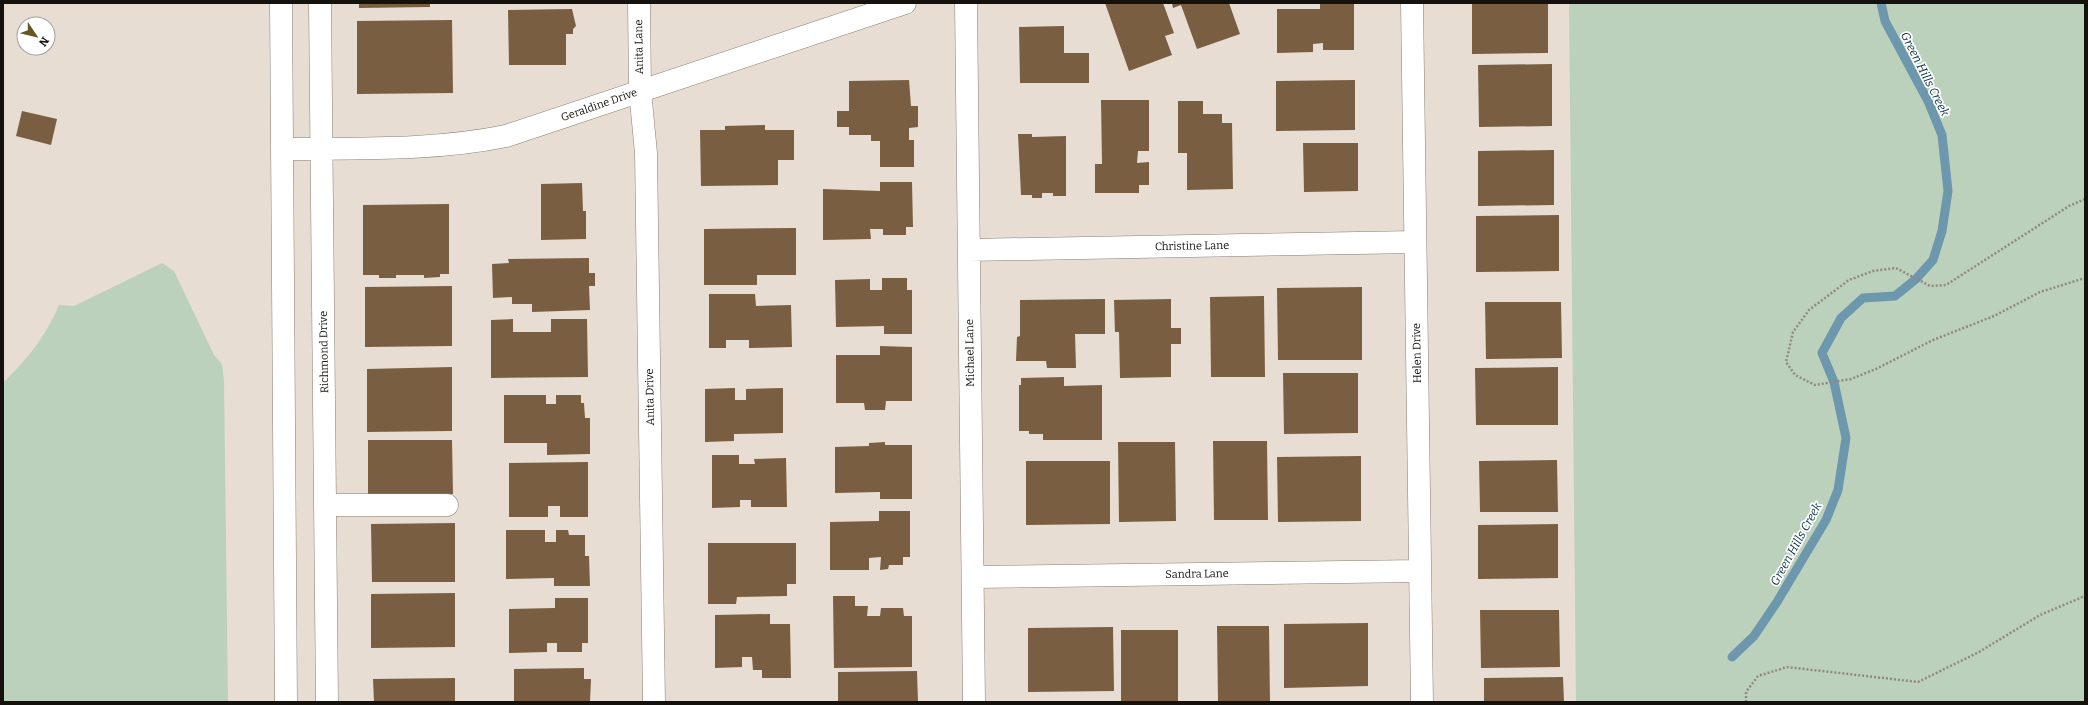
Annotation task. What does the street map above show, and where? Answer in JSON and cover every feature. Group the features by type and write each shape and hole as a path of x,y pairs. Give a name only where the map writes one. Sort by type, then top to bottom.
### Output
{"street":[{"path":"281,3 286,702"},
{"name":"Richmond Drive","path":"320,3 327,702"},
{"name":"Anita Lane","path":"639,3 640,92"},
{"name":"Geraldine Drive","path":"283,149 441,146 474,143 506,136 905,3"},
{"name":"Michael Lane","path":"966,3 974,702"},
{"name":"Helen Drive","path":"1412,3 1422,702"},
{"name":"Anita Drive","path":"640,92 646,153 654,702"},
{"name":"Christine Lane","path":"969,250 1416,242"},
{"path":"325,505 447,505"},
{"name":"Sandra Lane","path":"973,577 1420,570"}],"path":[{"path":"2085,199 2069,206 1946,286 1930,286 1896,268 1873,271 1849,280 1809,310 1793,332 1786,362 1795,375 1815,385 1851,379 1876,369 1933,340 1994,316 2040,292 2085,278"},
{"path":"1746,702 1746,692 1758,676 1787,667 1918,682 1979,652 2040,615 2085,596"}],"green space":[{"path":"1569,3 2085,3 2085,702 1576,702"},
{"path":"162,263 174,271 214,355 222,364 224,381 228,702 3,702 3,383 21,365 42,338 59,305 74,306"}],"building":[{"path":"359,3 430,3 430,7 359,8"},
{"path":"1105,3 1163,3 1174,33 1165,36 1172,55 1129,71"},
{"path":"1172,3 1229,3 1240,34 1197,49 1181,5 1173,8"},
{"path":"1320,3 1354,3 1354,50 1323,50 1323,43 1313,44 1313,52 1277,53 1277,9 1320,9"},
{"path":"1472,3 1548,3 1548,53 1472,54"},
{"path":"572,9 576,26 573,29 573,34 566,34 566,65 509,65 508,10"},
{"path":"452,20 453,93 357,94 357,21"},
{"path":"1064,26 1064,53 1089,53 1089,83 1020,83 1019,27"},
{"path":"1552,64 1552,126 1479,127 1478,65"},
{"path":"909,80 911,106 918,106 918,127 909,128 909,140 914,140 914,167 880,167 880,141 871,141 871,135 849,135 849,127 837,127 837,111 849,111 849,81"},
{"path":"1355,80 1355,130 1276,131 1276,81"},
{"path":"1101,100 1149,100 1149,151 1138,151 1137,163 1149,162 1149,185 1139,185 1139,193 1095,193 1095,164 1102,164"},
{"path":"1178,101 1203,101 1203,114 1222,114 1222,123 1232,123 1233,189 1187,190 1187,153 1178,153"},
{"path":"22,111 57,119 51,145 16,136"},
{"path":"765,125 765,130 794,130 794,160 778,160 778,185 701,186 700,130 725,130 725,126"},
{"path":"1018,134 1032,134 1032,137 1066,136 1066,196 1053,196 1053,193 1042,193 1042,198 1032,198 1032,195 1021,195"},
{"path":"1303,143 1358,143 1358,191 1304,192"},
{"path":"1554,150 1554,205 1478,206 1478,151"},
{"path":"880,182 912,182 913,227 906,227 906,235 883,235 883,229 870,229 871,239 823,240 823,189 880,191"},
{"path":"582,183 583,211 586,211 586,239 541,240 541,184"},
{"path":"449,204 449,274 440,274 440,277 424,278 424,275 396,275 396,278 379,278 379,275 363,275 363,205"},
{"path":"1559,215 1559,271 1476,272 1476,216"},
{"path":"796,228 796,275 757,275 757,285 704,285 704,229"},
{"path":"589,258 589,273 595,273 595,286 589,286 590,310 532,312 532,304 512,304 512,297 493,298 492,264 509,263 508,259"},
{"path":"882,278 907,278 907,290 912,290 912,334 884,334 884,326 836,327 835,280 870,279 870,290 882,290"},
{"path":"452,286 452,346 365,347 365,287"},
{"path":"1362,287 1362,360 1278,360 1277,288"},
{"path":"709,294 755,294 756,306 791,305 792,347 749,348 749,340 726,340 726,348 709,348"},
{"path":"1264,296 1265,377 1211,377 1210,297"},
{"path":"1105,299 1105,334 1075,334 1076,368 1047,368 1046,361 1016,361 1017,337 1020,336 1020,300"},
{"path":"1171,299 1171,328 1181,328 1181,344 1171,344 1171,377 1120,378 1119,332 1115,332 1114,300"},
{"path":"1485,302 1561,302 1562,358 1486,359"},
{"path":"513,319 513,332 551,332 551,319 587,319 588,377 491,378 491,320"},
{"path":"880,346 912,347 912,401 886,401 885,410 865,410 864,403 836,403 836,355 880,355"},
{"path":"452,367 452,431 367,432 367,369"},
{"path":"1558,367 1558,425 1476,425 1475,368"},
{"path":"1283,373 1358,373 1358,433 1284,434"},
{"path":"1064,377 1064,386 1102,385 1102,440 1043,440 1043,434 1029,434 1029,431 1019,431 1019,385 1021,385 1021,378"},
{"path":"735,388 735,400 746,400 746,389 783,388 783,433 734,434 734,441 705,442 705,389"},
{"path":"504,395 546,395 546,404 556,404 556,395 581,395 581,403 584,403 585,418 590,418 590,454 547,455 547,443 504,443"},
{"path":"368,440 452,440 453,494 368,495"},
{"path":"1213,441 1267,441 1268,520 1214,520"},
{"path":"885,442 885,445 912,445 912,499 880,499 880,492 835,493 835,447 869,446 869,443"},
{"path":"1118,442 1175,442 1176,521 1119,522"},
{"path":"712,455 739,455 739,464 755,464 754,459 786,458 787,507 751,507 751,500 740,500 740,507 712,508"},
{"path":"1361,456 1361,521 1278,522 1277,457"},
{"path":"1557,460 1558,512 1480,512 1479,461"},
{"path":"1026,461 1110,461 1110,524 1026,525"},
{"path":"588,462 588,517 560,517 560,506 548,506 548,517 509,517 509,463"},
{"path":"879,511 910,511 910,557 903,557 903,565 889,565 888,569 880,570 881,557 869,558 869,570 830,570 830,522 879,521"},
{"path":"455,523 455,582 372,582 371,524"},
{"path":"1558,524 1558,578 1478,579 1478,525"},
{"path":"506,530 545,530 545,542 556,542 556,530 568,530 569,535 585,535 585,556 589,556 590,586 554,586 554,578 506,579"},
{"path":"708,543 796,543 796,584 787,584 787,596 737,597 736,604 708,604"},
{"path":"455,593 455,647 371,648 371,594"},
{"path":"833,596 855,596 855,606 868,606 867,616 880,616 881,608 903,608 904,616 912,616 912,667 834,668"},
{"path":"555,598 588,598 588,643 582,643 582,652 557,652 557,643 547,643 547,652 509,653 509,609 555,608"},
{"path":"1480,610 1559,610 1560,667 1481,668"},
{"path":"770,614 770,624 790,624 791,678 762,678 762,670 753,670 752,657 742,657 742,667 715,668 715,615"},
{"path":"1368,623 1368,686 1284,688 1284,624"},
{"path":"1217,626 1269,626 1270,702 1218,702"},
{"path":"1113,627 1114,691 1028,692 1028,628"},
{"path":"1121,630 1178,630 1178,702 1121,702"},
{"path":"584,668 584,679 591,679 590,702 514,702 514,669"},
{"path":"917,671 918,702 838,702 838,672"},
{"path":"1563,677 1564,702 1484,702 1484,678"},
{"path":"455,678 455,702 374,702 373,679"}],"waterway":[{"name":"Green Hills Creek","path":"1732,657 1754,636 1777,602 1826,520 1838,490 1846,438 1834,382 1822,353 1841,318 1863,298 1895,296 1916,279 1933,260 1942,231 1948,191 1942,135 1928,101 1885,21 1881,3"}]}
